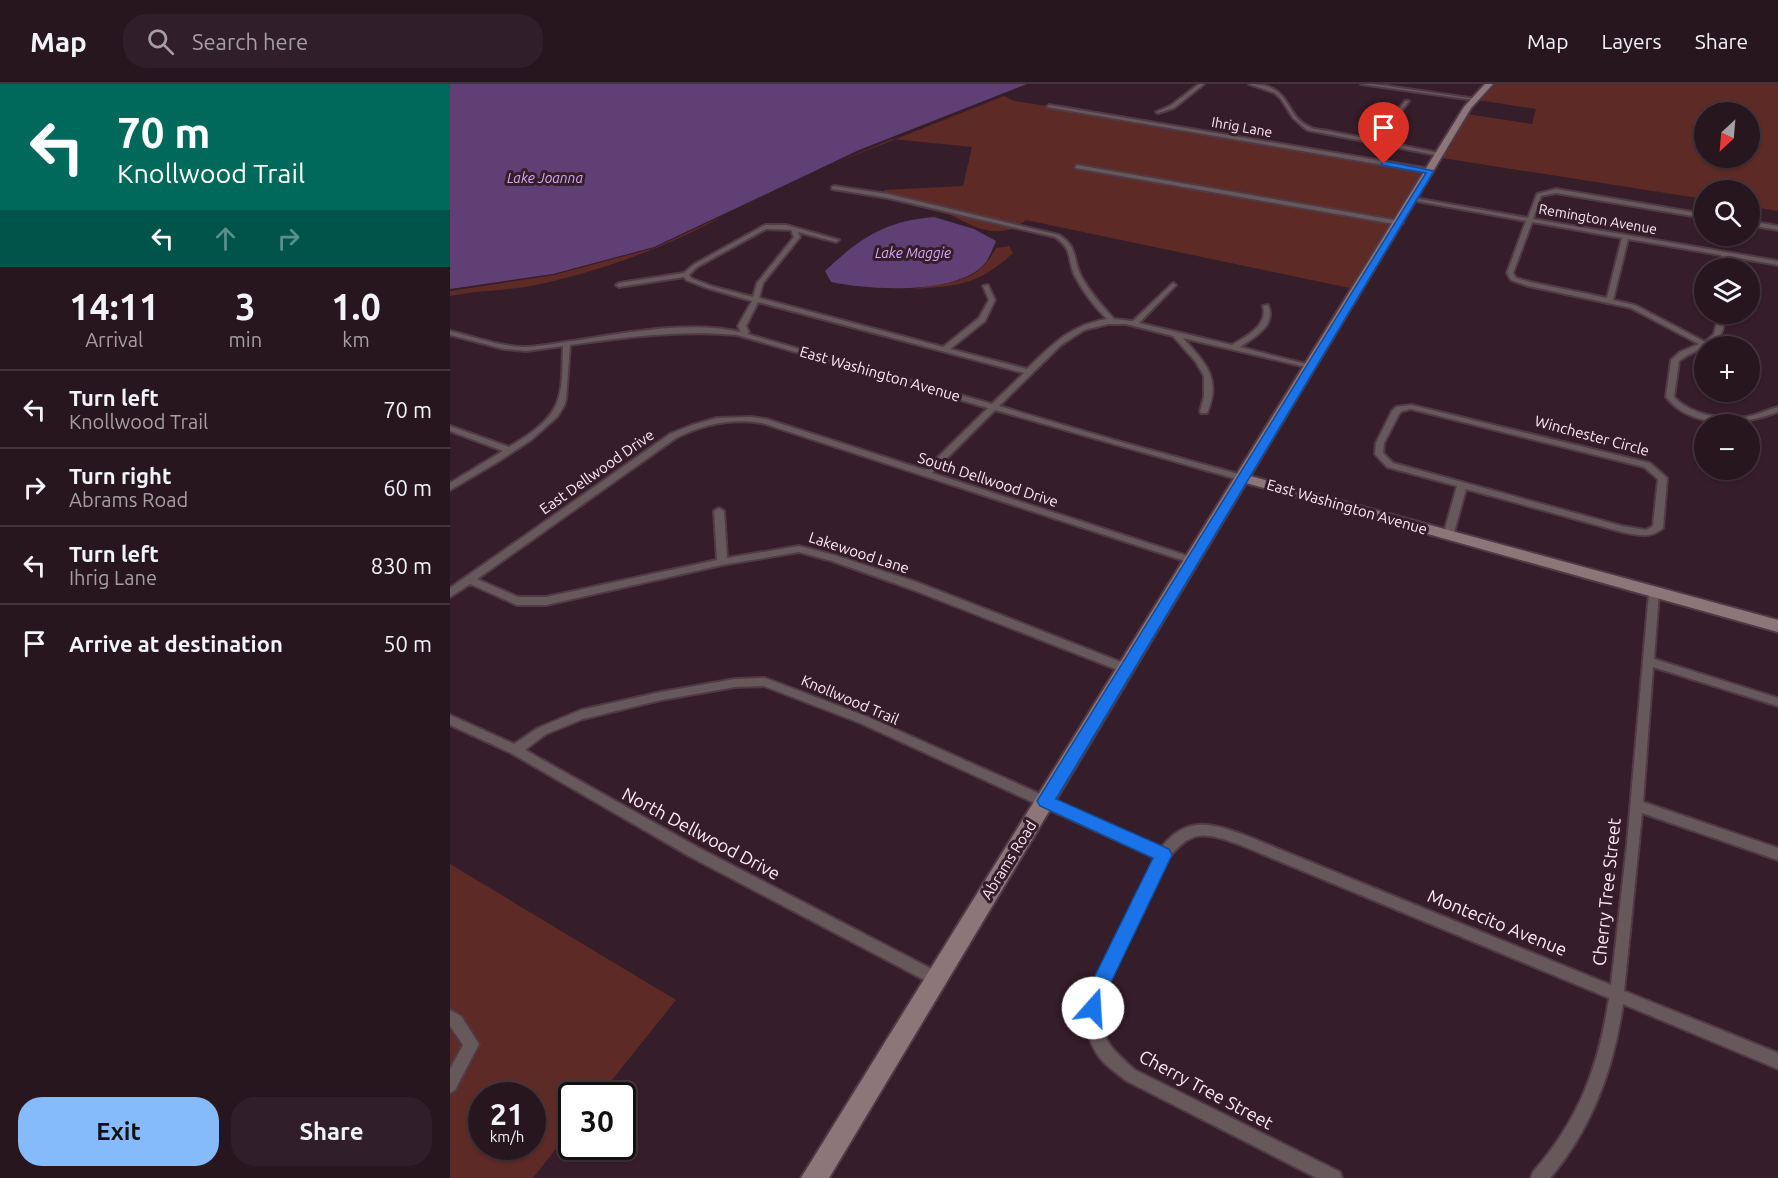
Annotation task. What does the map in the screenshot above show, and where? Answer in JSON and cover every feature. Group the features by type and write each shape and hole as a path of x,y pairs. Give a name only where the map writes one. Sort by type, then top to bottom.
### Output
{"street":[{"path":"1158,111 1172,107 1202,84"},
{"path":"1251,84 1270,89 1283,96 1295,120 1303,126 1324,134 1441,154"},
{"path":"1363,84 1474,99"},
{"name":"Abrams Road","path":"814,1178 1474,99 1489,84"},
{"path":"1375,142 1407,102"},
{"name":"Ihrig Lane","path":"1049,106 1430,171"},
{"path":"1077,167 1400,223"},
{"path":"834,188 878,194 1058,236 1071,247 1077,275 1096,303 1112,321"},
{"path":"1694,214 1549,191 1539,195 1510,273 1513,279 1610,300 1640,309 1694,338"},
{"name":"Remington Avenue","path":"1413,200 1778,263"},
{"path":"1760,225 1778,228"},
{"path":"619,285 686,275 695,266 760,228 776,226 836,240"},
{"path":"450,333 512,348 567,346 668,332 745,332 742,326 760,283 797,237 794,230"},
{"path":"1610,300 1626,236"},
{"path":"1725,254 1725,258"},
{"path":"686,275 688,279 705,285 1029,372"},
{"path":"1134,324 1173,285"},
{"path":"945,349 987,312 992,300 986,286"},
{"path":"1233,348 1248,339 1265,323 1269,312 1266,306"},
{"path":"926,474 1068,336 1087,326 1112,321 1134,324 1310,366"},
{"name":"East Washington Avenue","path":"745,332 764,340 993,408 1778,626"},
{"path":"1175,334 1203,364 1210,377 1210,395 1204,411"},
{"path":"450,487 540,429 556,415 562,394 567,346"},
{"path":"1694,349 1675,360 1670,397 1675,404 1688,411 1732,419 1752,418 1778,409"},
{"name":"Winchester Circle","path":"1419,408 1647,465 1663,478 1660,523 1654,531 1639,532 1462,486 1395,467 1384,461 1378,451 1399,409 1419,408"},
{"name":"East Dellwood Drive","path":"450,593 602,483 684,430 711,421 741,418 776,425"},
{"name":"South Dellwood Drive","path":"776,425 1191,560"},
{"path":"450,428 508,450"},
{"path":"1448,536 1462,486"},
{"path":"719,511 722,562"},
{"name":"Lakewood Lane","path":"470,580 508,598 529,602 592,591 789,549 809,551 915,586 1127,669"},
{"name":"Cherry Tree Street","path":"1539,1178 1574,1130 1592,1096 1604,1062 1616,993 1636,805 1654,592"},
{"path":"1648,661 1778,702"},
{"name":"Knollwood Trail","path":"515,750 542,731 581,715 682,692 735,683 765,682 864,720 1163,855"},
{"name":"North Dellwood Drive","path":"450,720 515,750 694,852 936,979"},
{"path":"1636,805 1778,854"},
{"name":"Cherry Tree Street","path":"1334,877 1226,834 1205,829 1185,832 1171,843 1163,855 1096,994 1094,1024 1100,1044 1106,1054 1130,1075 1334,1178"},
{"name":"Montecito Avenue","path":"1334,877 1778,1061"},
{"path":"450,1017 456,1021 471,1044 450,1085"}],"shaded area":[{"path":"1494,84 1778,84 1778,211 1760,208 1760,180 1694,180 1694,197 1442,158 1467,114 1532,124 1536,109 1477,100"},
{"path":"1004,96 1014,101 1108,115 1138,123 1427,171 1354,289 1026,220 1014,228 991,231 967,223 932,206 886,198 884,190 963,186 972,147 895,139"},
{"path":"892,139 895,139 833,164"},
{"path":"725,215 657,248 585,273 525,287 450,296 450,291 554,275 654,248"},
{"path":"1009,246 1013,253 1001,264 978,278 956,285 913,289 961,280 980,269 996,248"},
{"path":"450,864 676,1000 610,1082 558,1082 558,1146 533,1178 450,1178"}],"water":[{"name":"Lake Joanna","path":"450,84 1027,84 859,150 654,247 553,274 450,289"},
{"name":"Lake Maggie","path":"934,217 974,229 996,241 986,262 973,273 956,281 913,288 867,287 831,282 825,271 862,240 901,222"}],"route":[{"path":"1093,1008 1096,994 1163,855 1045,801 1430,171 1384,164"}]}
